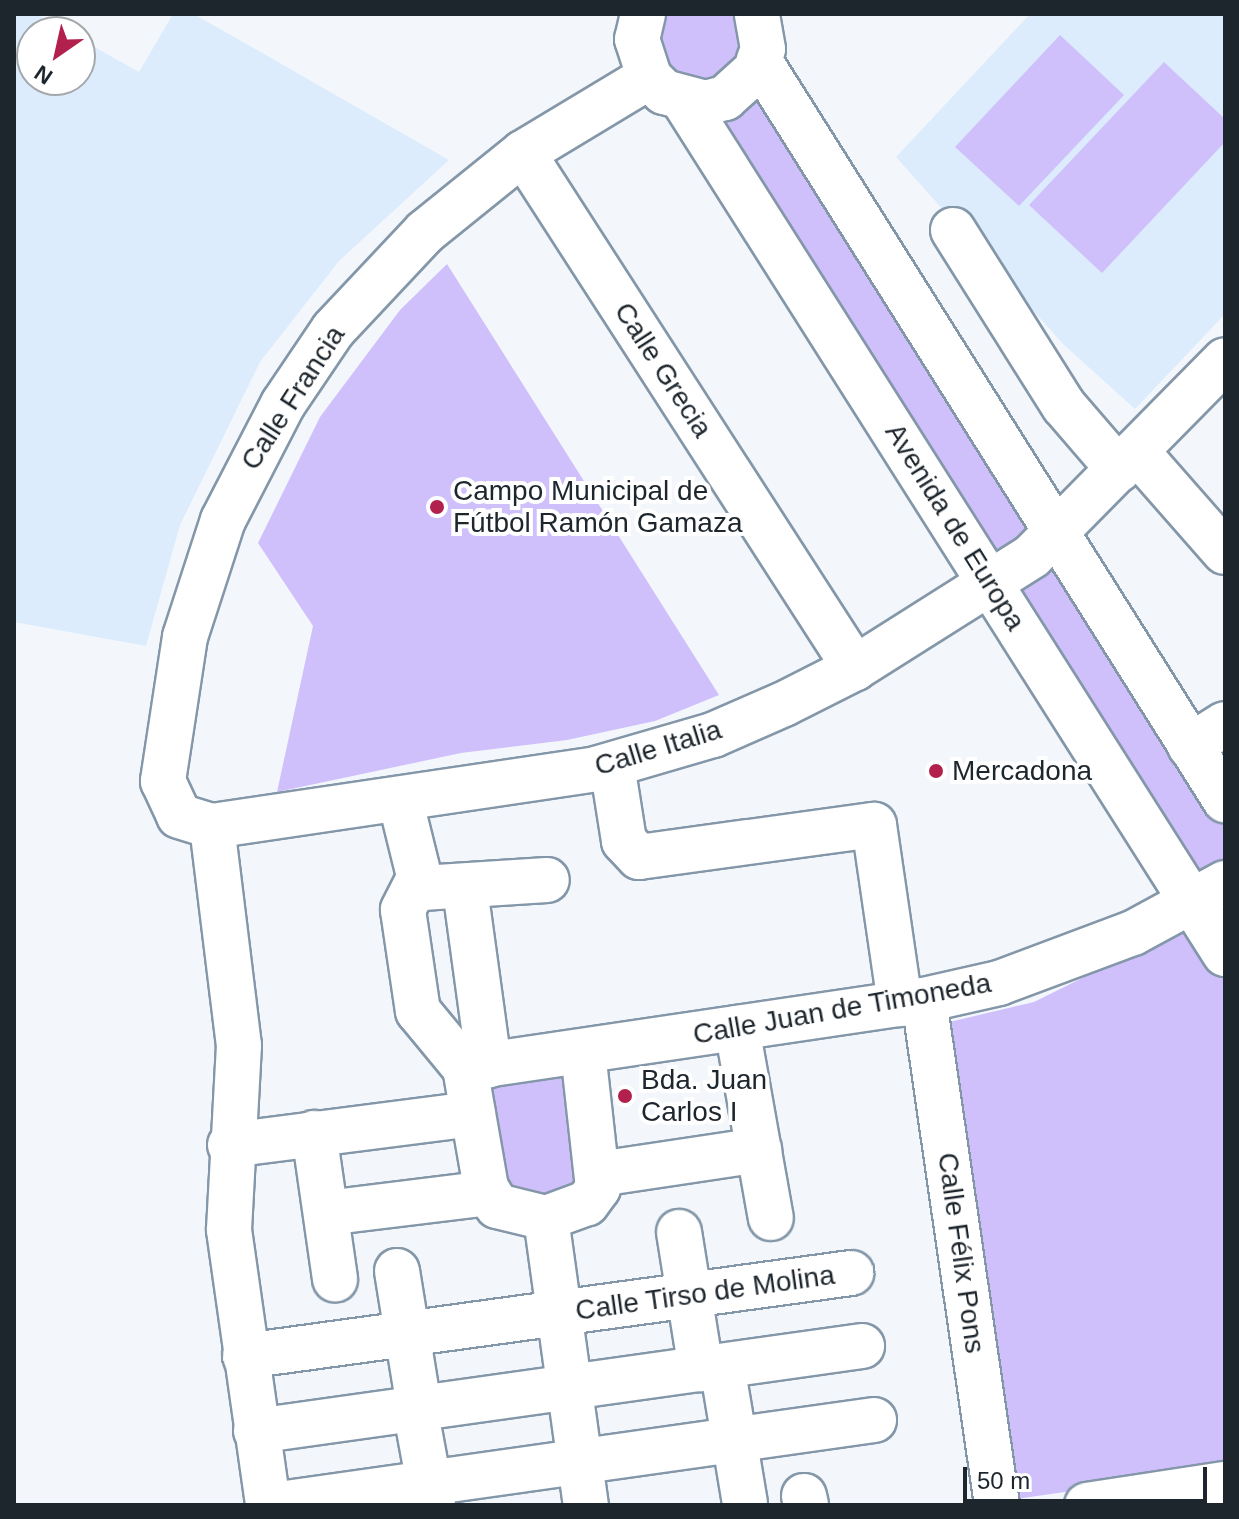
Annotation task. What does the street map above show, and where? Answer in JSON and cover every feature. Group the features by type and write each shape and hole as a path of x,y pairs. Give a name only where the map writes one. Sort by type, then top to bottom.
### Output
{"street":[{"name":"Avenida de Europa","path":"643,14 637,39 666,89 992,586 1208,893 1225,954"},
{"path":"757,14 759,60 1056,536 1208,735 1225,800"},
{"path":"666,89 725,98 744,86 759,60"},
{"name":"Calle Francia","path":"212,826 179,816 163,781 185,637 250,460 333,330 377,280 523,153 666,89"},
{"name":"Calle Grecia","path":"523,153 855,668"},
{"path":"953,230 1064,406 1225,552"},
{"name":"Calle Italia","path":"212,826 612,765 713,735 855,668 992,586 1056,536 1224,363"},
{"name":"Calle Félix Pons","path":"612,765 624,841 639,857 874,825 912,1002 997,1505"},
{"path":"400,799 416,884 403,910 418,1011 477,1066"},
{"path":"212,826 239,1045 230,1145 229,1230 256,1431 270,1505 431,1494 577,1461 874,1420"},
{"path":"416,884 465,889 547,880"},
{"path":"465,889 477,1066 473,1114 488,1193 508,1211 546,1218 587,1203 599,1174 583,1052"},
{"name":"Calle Juan de Timoneda","path":"477,1066 912,1002 1051,967 1208,893"},
{"path":"737,1028 771,1218"},
{"path":"230,1145 473,1114"},
{"path":"314,1133 335,1279"},
{"path":"599,1174 759,1150"},
{"path":"326,1213 488,1193"},
{"path":"546,1218 577,1461 586,1505"},
{"path":"679,1232 688,1294 735,1438 745,1503"},
{"path":"397,1271 431,1494"},
{"name":"Calle Tirso de Molina","path":"245,1356 851,1273"},
{"path":"256,1431 862,1346"},
{"path":"1087,1505 1182,1498 1225,1484"}],"shaded area":[{"path":"14,14 40,16 16,16 16,96 96,96 96,48 139,72 173,14 194,14 449,160 339,261 260,362 180,525 146,646 14,622"},
{"path":"662,14 735,14 744,50 728,76 698,86 660,64"},
{"path":"1030,14 1225,14 1225,314 1135,409 1063,344 896,157"},
{"path":"1060,35 1124,95 1019,206 955,147"},
{"path":"1164,62 1225,119 1225,142 1102,273 1029,205"},
{"path":"762,88 1039,530 992,567 709,122"},
{"name":"Campo Municipal de Fútbol Ramón Gamaza","path":"447,264 719,695 655,721 567,740 461,753 277,792 313,626 258,543 320,417 400,310"},
{"path":"1056,553 1225,818 1225,866 1194,885 1007,592"},
{"path":"1191,924 1225,979 1225,1469 1016,1499 945,1023 1034,1002"},
{"path":"572,1065 589,1191 498,1203 482,1077"}],"place":[{"name":"Campo Municipal de Fútbol Ramón Gamaza","path":"437,507"},
{"name":"Mercadona","path":"936,771"},
{"name":"Bda. Juan Carlos I","path":"625,1096"}]}
